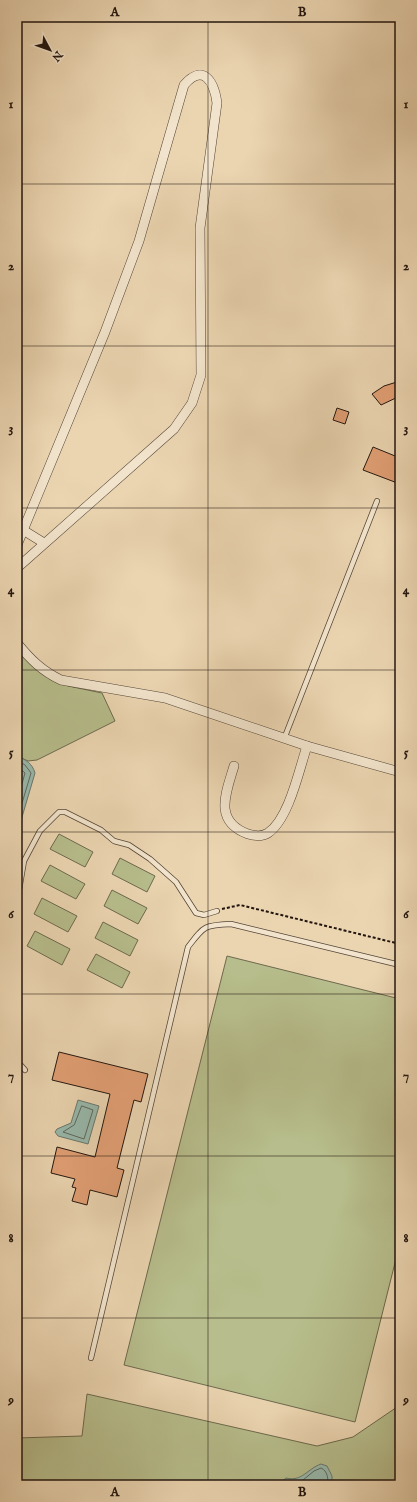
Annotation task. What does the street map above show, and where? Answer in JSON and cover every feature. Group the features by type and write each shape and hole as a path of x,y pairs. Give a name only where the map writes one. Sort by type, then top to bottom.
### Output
{"street":[{"path":"17,545 105,332 139,241 184,85 191,77 199,75 208,78 215,89 217,103 200,228 201,374 192,403 174,429 17,568"},
{"path":"23,530 44,543"},
{"path":"17,643 30,660 49,675 61,680 165,698 284,739 400,772"},
{"path":"234,766 224,802 227,818 243,832 256,837 268,833 285,813 307,746"}],"lane":[{"path":"284,739 377,501"},
{"path":"17,902 24,861 40,831 59,812 65,812 101,830 114,841 129,845 150,859 176,882 196,913 204,915 217,911"},
{"path":"92,1358 188,947 198,934 209,925 230,924 400,965"},
{"path":"17,1061 25,1070"}],"path":[{"path":"217,911 240,905 400,944"}],"green space":[{"path":"17,644 68,686 102,693 115,721 37,760 28,761 17,756"},
{"path":"59,834 93,852 85,867 50,849"},
{"path":"120,858 155,876 147,892 112,874"},
{"path":"50,865 85,884 76,899 41,881"},
{"path":"112,890 147,908 138,924 104,906"},
{"path":"42,898 77,916 68,932 34,914"},
{"path":"103,922 138,940 130,956 95,938"},
{"path":"35,931 70,949 62,965 27,946"},
{"path":"96,954 130,972 122,988 87,970"},
{"path":"227,956 400,999 400,1243 355,1422 124,1365"},
{"path":"87,1394 317,1446 353,1437 400,1405 400,1485 17,1485 17,1438 82,1436"}],"water":[{"path":"17,756 28,762 35,773 17,834"},
{"path":"78,1100 99,1106 88,1144 58,1136 55,1132 57,1129 71,1123"},
{"path":"321,1464 327,1466 332,1476 332,1485 289,1485 287,1483 280,1483 286,1478 292,1479 300,1477"}],"building":[{"path":"400,381 400,396 381,405 372,394 384,386"},
{"path":"337,408 349,412 345,424 333,420"},
{"path":"400,422 400,439 396,436 396,427"},
{"path":"373,447 400,458 400,484 363,470"},
{"path":"59,1052 148,1074 141,1102 134,1100 117,1168 124,1170 117,1197 90,1190 87,1205 72,1201 76,1188 72,1187 75,1179 51,1173 57,1147 95,1157 110,1094 52,1080"}]}
